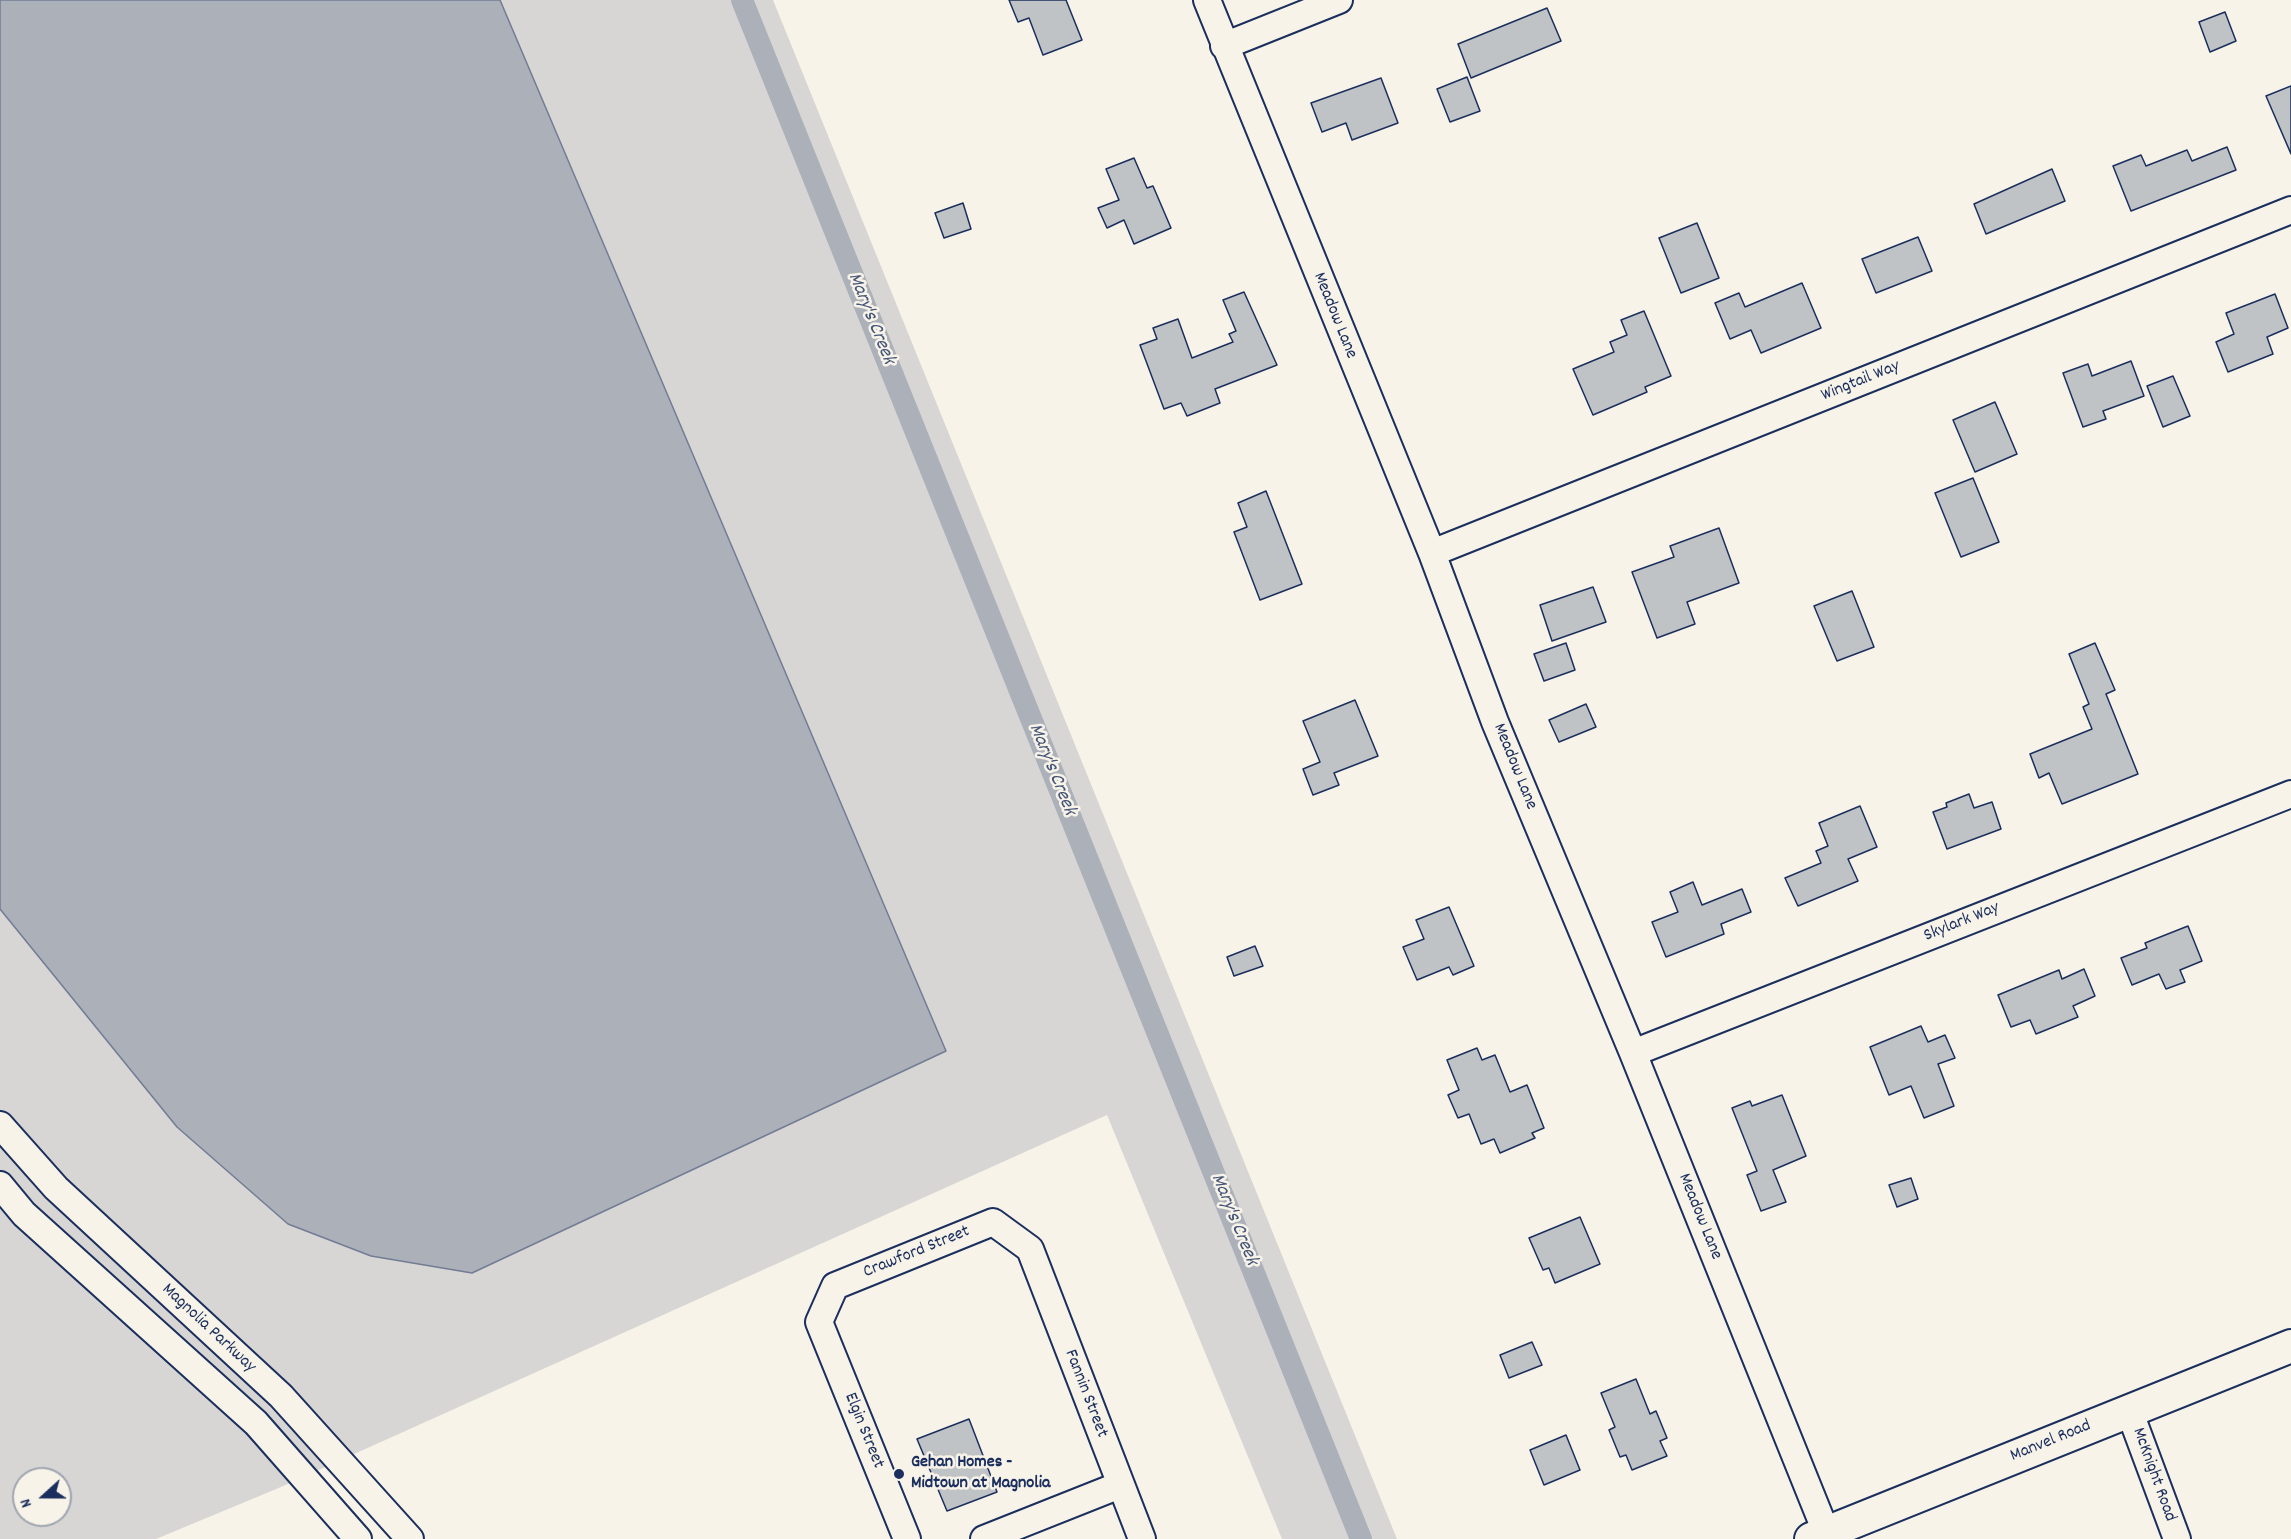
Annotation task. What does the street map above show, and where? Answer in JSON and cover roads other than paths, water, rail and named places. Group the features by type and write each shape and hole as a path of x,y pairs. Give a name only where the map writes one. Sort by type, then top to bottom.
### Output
{"main road":[{"name":"Manvel Road","path":"1819,1536 2291,1346"}],"street":[{"name":"Meadow Lane","path":"1207,0 1432,553 1495,722 1633,1053 1819,1536"},
{"path":"1224,46 1338,0"},
{"name":"Wingtail Way","path":"1432,553 2291,210"},
{"name":"Skylark Way","path":"1633,1053 2291,794"},
{"name":"Magnolia Parkway","path":"0,1125 56,1188 281,1396 410,1539"},
{"name":"Magnolia Parkway","path":"0,1185 24,1214 256,1423 358,1539"},
{"name":"Crawford Street","path":"819,1322 835,1286 993,1222 1030,1249"},
{"name":"Fannin Street","path":"1030,1249 1142,1539"},
{"name":"Elgin Street","path":"819,1322 907,1539"},
{"name":"McKnight Road","path":"2129,1410 2177,1539"},
{"path":"984,1539 1120,1485"}],"waterway":[{"name":"Mary's Creek","path":"742,0 1361,1539"}],"place":[{"name":"Gehan Homes - Midtown at Magnolia","path":"899,1474"}]}
